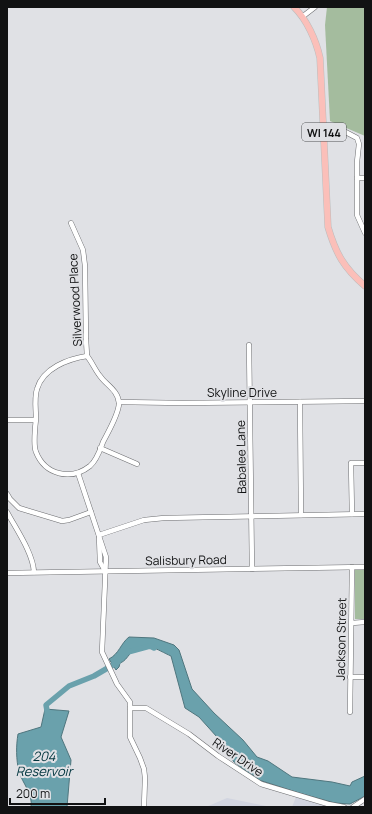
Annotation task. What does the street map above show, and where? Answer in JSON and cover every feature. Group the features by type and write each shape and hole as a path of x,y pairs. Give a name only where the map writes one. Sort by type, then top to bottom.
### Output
{"main road":[{"name":"WI 144","path":"294,7 302,17 314,38 320,58 328,227 333,244 342,261 352,274 365,286"}],"street":[{"path":"302,17 315,7"},
{"path":"324,128 336,127 357,138 359,144 357,215 365,232"},
{"path":"357,178 365,178"},
{"name":"Silverwood Place","path":"71,223 83,250 85,266 87,356"},
{"name":"Babalee Lane","path":"249,345 252,569"},
{"path":"87,356 101,378 114,389 119,402 118,412 96,458 91,465 78,473 67,475 57,473 49,469 41,462 35,450 37,388 44,376 54,367 87,356"},
{"name":"Skyline Drive","path":"119,402 182,403 250,401 365,401"},
{"path":"300,402 301,515"},
{"path":"7,420 36,420"},
{"path":"100,448 137,464"},
{"path":"352,514 351,463 365,463"},
{"path":"78,473 99,535 100,562 105,571 102,652 117,684 128,699 130,708 130,737 144,769 144,807"},
{"path":"7,494 19,508 62,521 91,512"},
{"path":"7,512 29,554 34,566 34,572"},
{"path":"99,535 144,520 164,518 365,514"},
{"name":"Jackson Street","path":"350,712 352,567"},
{"name":"Salisbury Road","path":"7,572 365,567"},
{"path":"352,623 365,622"},
{"path":"350,677 365,677"},
{"name":"River Drive","path":"130,708 146,708 189,734 218,756 261,784 328,804 344,807"},
{"path":"353,807 365,800"}],"shaded area":[{"path":"296,797 335,807 292,807"},
{"path":"227,798 232,799 271,807 206,807"}],"green space":[{"path":"327,7 365,7 365,136 330,121 325,25"},
{"path":"355,570 365,570 365,619 355,619"}],"water":[{"path":"129,637 154,638 174,645 179,650 192,689 214,713 243,740 257,757 268,761 292,777 350,786 352,782 365,776 365,796 350,804 335,803 259,780 233,761 226,747 199,717 185,708 171,656 152,647 147,646 137,648 120,663 116,670 109,659"},
{"name":"204 Reservoir","path":"45,709 69,711 61,737 71,760 67,807 31,807 31,798 19,772 17,762 18,734 41,727"}],"waterway":[{"path":"128,652 150,646 154,648"},
{"path":"48,716 46,705 69,686 94,676 118,662"}]}
